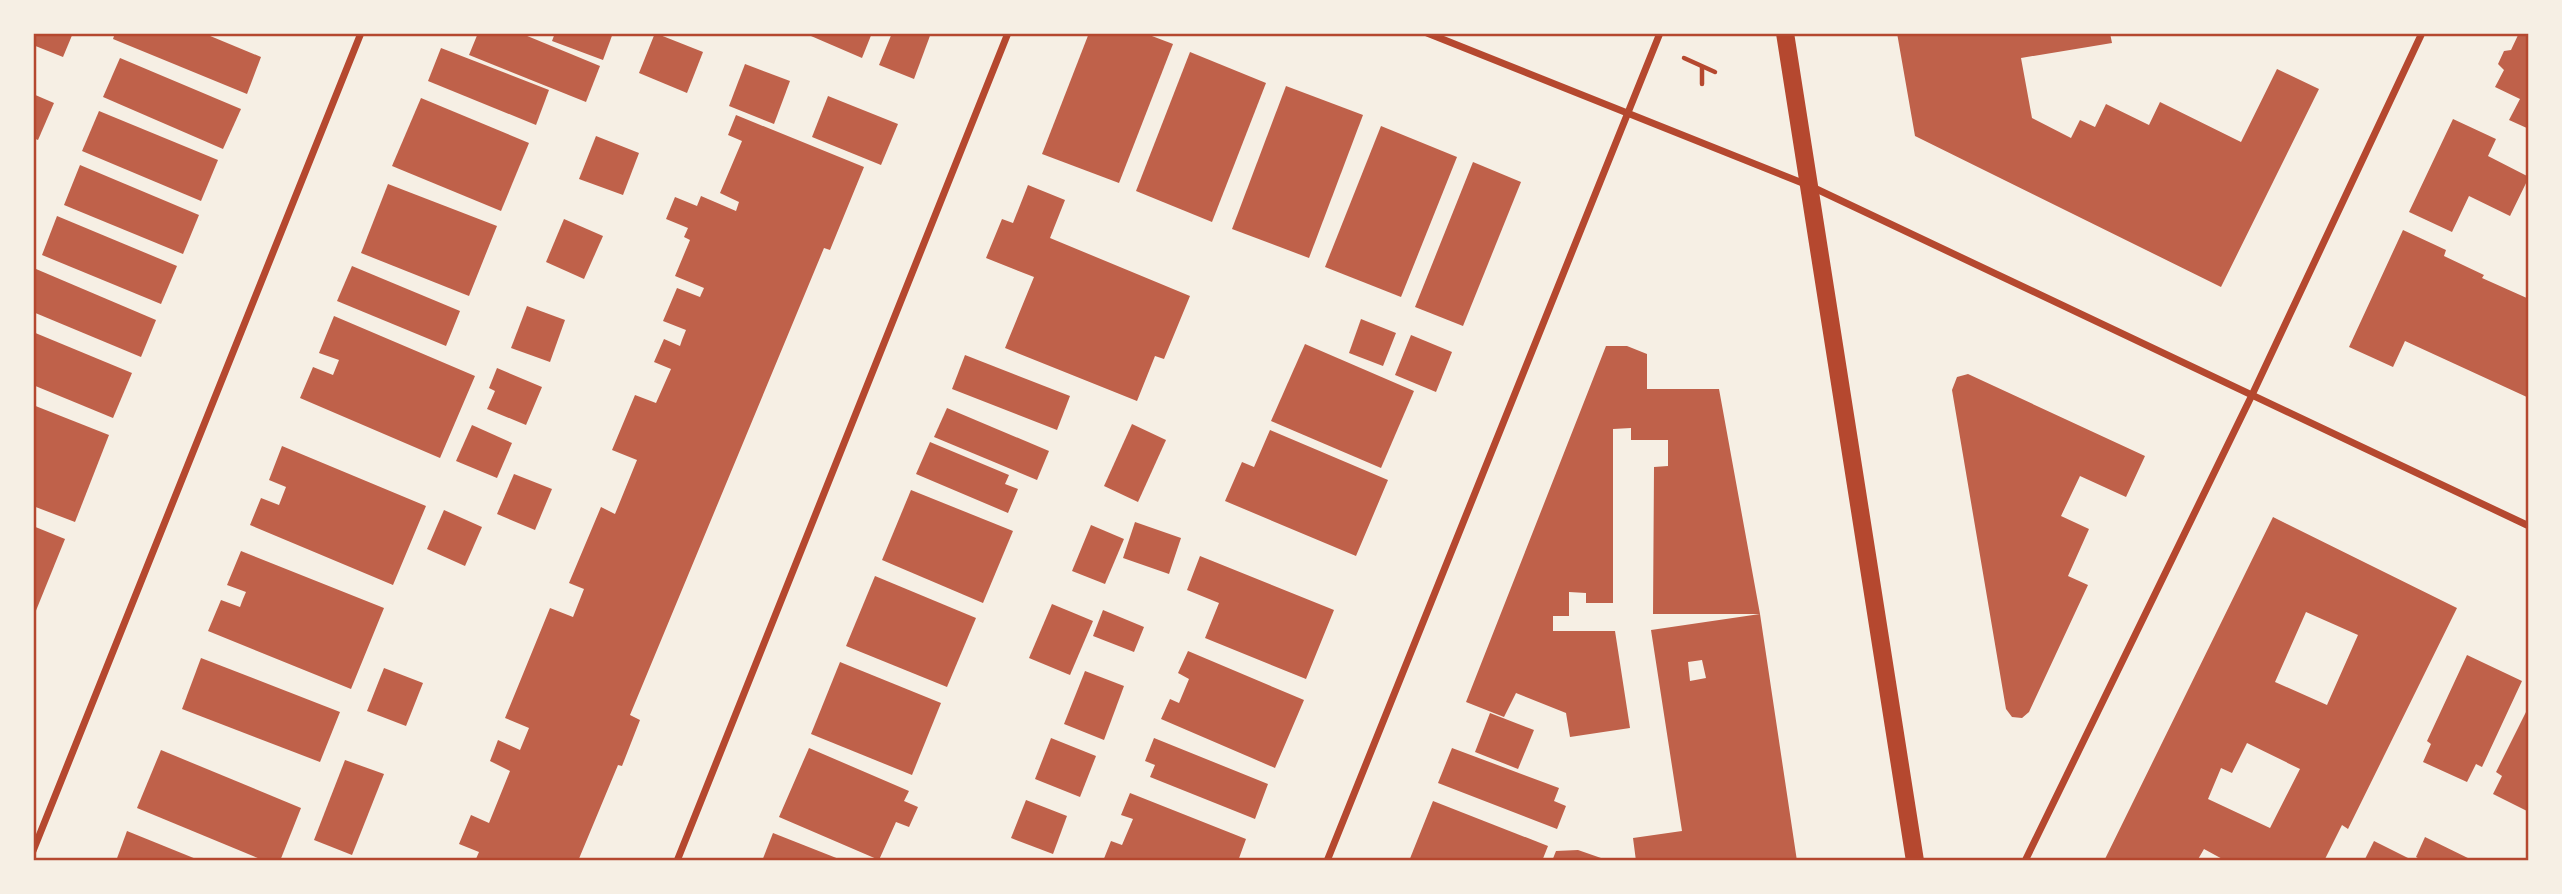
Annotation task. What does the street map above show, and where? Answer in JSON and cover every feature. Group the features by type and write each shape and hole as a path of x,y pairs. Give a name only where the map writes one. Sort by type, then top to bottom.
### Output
{"main road":[{"path":"1785,33 1914,861"}],"street":[{"path":"33,851 361,33"},
{"path":"677,861 1008,33"},
{"path":"1427,33 1810,187 2529,526"},
{"path":"1327,861 1660,33"},
{"path":"2025,861 2252,395 2423,33"}],"path":[{"path":"1677,55 1715,72"},
{"path":"1702,67 1702,84"}],"building":[{"path":"33,33 73,33 63,57 33,45"},
{"path":"115,33 203,33 261,57 247,94 113,39"},
{"path":"478,33 520,33 600,66 586,102 469,55"},
{"path":"555,33 613,33 603,60 552,41"},
{"path":"655,33 703,52 687,93 639,73"},
{"path":"804,33 872,33 862,58"},
{"path":"892,33 931,33 914,79 879,65"},
{"path":"1089,33 1144,33 1173,44 1119,183 1042,154"},
{"path":"1897,33 2110,33 2112,43 2021,58 2032,118 2071,138 2080,120 2095,127 2106,104 2149,125 2160,102 2241,142 2277,69 2319,89 2221,287 1915,136"},
{"path":"2519,33 2529,33 2529,129 2509,120 2520,99 2495,87 2504,70 2498,64 2504,51 2511,50"},
{"path":"441,48 549,90 536,125 428,81"},
{"path":"1190,52 1266,83 1212,222 1136,191"},
{"path":"120,58 241,109 223,149 103,97"},
{"path":"745,64 790,81 774,124 729,106"},
{"path":"1286,86 1363,115 1309,258 1232,229"},
{"path":"33,94 54,103 38,140 33,138"},
{"path":"828,96 898,124 881,165 812,137"},
{"path":"421,98 529,143 501,211 392,166"},
{"path":"99,111 218,160 201,201 82,151"},
{"path":"736,115 864,167 830,250 824,248 630,715 640,720 578,861 475,861 479,852 459,844 471,815 489,823 510,771 490,761 498,740 520,750 529,728 505,718 550,608 573,617 584,589 569,583 601,507 615,514 637,460 612,450 635,395 656,403 671,369 654,362 664,339 680,346 686,330 663,321 677,288 700,297 704,288 675,276 690,240 684,237 688,228 666,219 675,197 697,206 701,196 736,211 739,202 720,193 742,141 728,135"},
{"path":"2453,119 2496,139 2488,156 2529,177 2510,216 2469,196 2452,232 2409,212"},
{"path":"1381,126 1457,157 1401,297 1325,267"},
{"path":"596,136 639,153 623,195 579,179"},
{"path":"1473,162 1521,182 1463,326 1415,307"},
{"path":"80,165 199,215 183,254 64,205"},
{"path":"388,184 497,226 469,296 361,253"},
{"path":"1028,185 1065,200 1050,238 1190,296 1164,359 1155,356 1137,401 1005,348 1034,277 986,258 1002,219 1013,223"},
{"path":"57,216 177,266 161,304 42,255"},
{"path":"564,219 603,236 584,279 546,262"},
{"path":"2403,230 2446,250 2444,256 2484,275 2482,278 2529,299 2529,398 2405,341 2393,367 2349,347"},
{"path":"352,266 460,311 446,346 337,301"},
{"path":"36,269 156,320 141,357 33,312 33,276"},
{"path":"527,306 565,320 550,362 511,348"},
{"path":"334,316 475,376 440,458 300,398 313,367 333,375 339,360 319,353"},
{"path":"1361,319 1396,333 1383,366 1349,353"},
{"path":"33,332 132,373 113,418 33,385"},
{"path":"1411,335 1452,352 1436,392 1395,375"},
{"path":"1305,344 1414,391 1381,468 1271,421"},
{"path":"1606,346 1627,346 1647,354 1647,389 1719,389 1760,614 1653,614 1654,467 1668,466 1668,440 1631,440 1631,428 1613,429 1613,603 1586,603 1586,593 1569,592 1569,616 1553,616 1553,631 1615,631 1630,728 1570,737 1566,713 1516,693 1504,717 1466,702"},
{"path":"965,355 1070,396 1057,430 952,389"},
{"path":"497,368 542,387 526,425 487,409 495,391 489,388"},
{"path":"1968,374 2145,456 2126,497 2080,476 2061,516 2089,529 2068,576 2088,585 2029,712 2022,718 2012,717 2006,709 1952,390 1957,377"},
{"path":"33,405 109,435 75,522 33,506"},
{"path":"947,408 1049,451 1037,480 934,437"},
{"path":"1132,424 1166,440 1138,502 1104,486"},
{"path":"472,425 512,443 497,478 456,461"},
{"path":"1270,430 1388,480 1356,556 1225,501 1242,462 1254,467"},
{"path":"930,442 1009,475 1005,484 1018,489 1008,513 916,474"},
{"path":"282,446 426,506 393,585 250,525 261,498 279,505 286,487 269,480"},
{"path":"514,474 552,489 535,530 497,514"},
{"path":"911,490 1013,531 983,603 882,560"},
{"path":"444,510 482,527 465,566 427,549"},
{"path":"2273,517 2457,608 2348,829 2342,825 2324,861 2226,861 2204,849 2197,861 2104,861","holes":["2306,612 2358,635 2327,705 2275,682","2247,743 2300,769 2270,828 2208,799 2221,768 2232,773"]},
{"path":"1135,522 1181,538 1169,574 1123,558"},
{"path":"1091,525 1124,539 1105,584 1072,571"},
{"path":"33,526 65,539 33,618"},
{"path":"241,551 384,608 351,689 208,631 221,600 240,607 246,592 227,585"},
{"path":"1200,556 1334,610 1306,679 1205,638 1219,603 1187,590"},
{"path":"875,576 976,618 947,687 846,646"},
{"path":"1052,604 1093,621 1070,675 1029,658"},
{"path":"1103,610 1144,627 1134,652 1093,636"},
{"path":"1760,614 1797,861 1636,861 1633,838 1682,831 1651,630","holes":["1702,660 1706,678 1690,681 1688,662"]},
{"path":"1188,651 1304,700 1275,768 1161,719 1170,699 1179,703 1189,679 1178,673"},
{"path":"2467,655 2522,681 2482,767 2476,764 2467,782 2423,762 2431,744 2427,741"},
{"path":"201,658 340,712 320,762 182,709"},
{"path":"840,662 941,703 912,775 811,734"},
{"path":"384,668 423,683 406,726 367,711"},
{"path":"1085,671 1124,686 1104,740 1064,724"},
{"path":"2529,706 2529,812 2493,794 2502,776 2496,772"},
{"path":"1490,713 1534,730 1518,769 1475,752"},
{"path":"1051,738 1096,756 1080,797 1035,779"},
{"path":"1154,738 1268,784 1255,819 1150,777 1155,765 1145,761"},
{"path":"809,748 909,791 904,801 918,807 909,827 896,822 879,860 779,817"},
{"path":"1452,748 1559,788 1554,801 1566,806 1557,829 1438,783"},
{"path":"161,750 301,808 280,861 265,861 137,808"},
{"path":"345,760 384,774 352,855 314,840"},
{"path":"1130,793 1246,839 1238,861 1103,861 1111,841 1122,845 1133,819 1121,815"},
{"path":"1026,800 1067,816 1053,854 1011,838"},
{"path":"1433,801 1548,846 1542,861 1409,861"},
{"path":"127,831 201,861 116,861"},
{"path":"773,833 844,861 762,861"},
{"path":"2425,837 2474,861 2423,861 2416,857"},
{"path":"2374,841 2410,859 2409,861 2364,861"},
{"path":"1578,850 1601,858 1600,861 1552,861 1556,851"}]}
